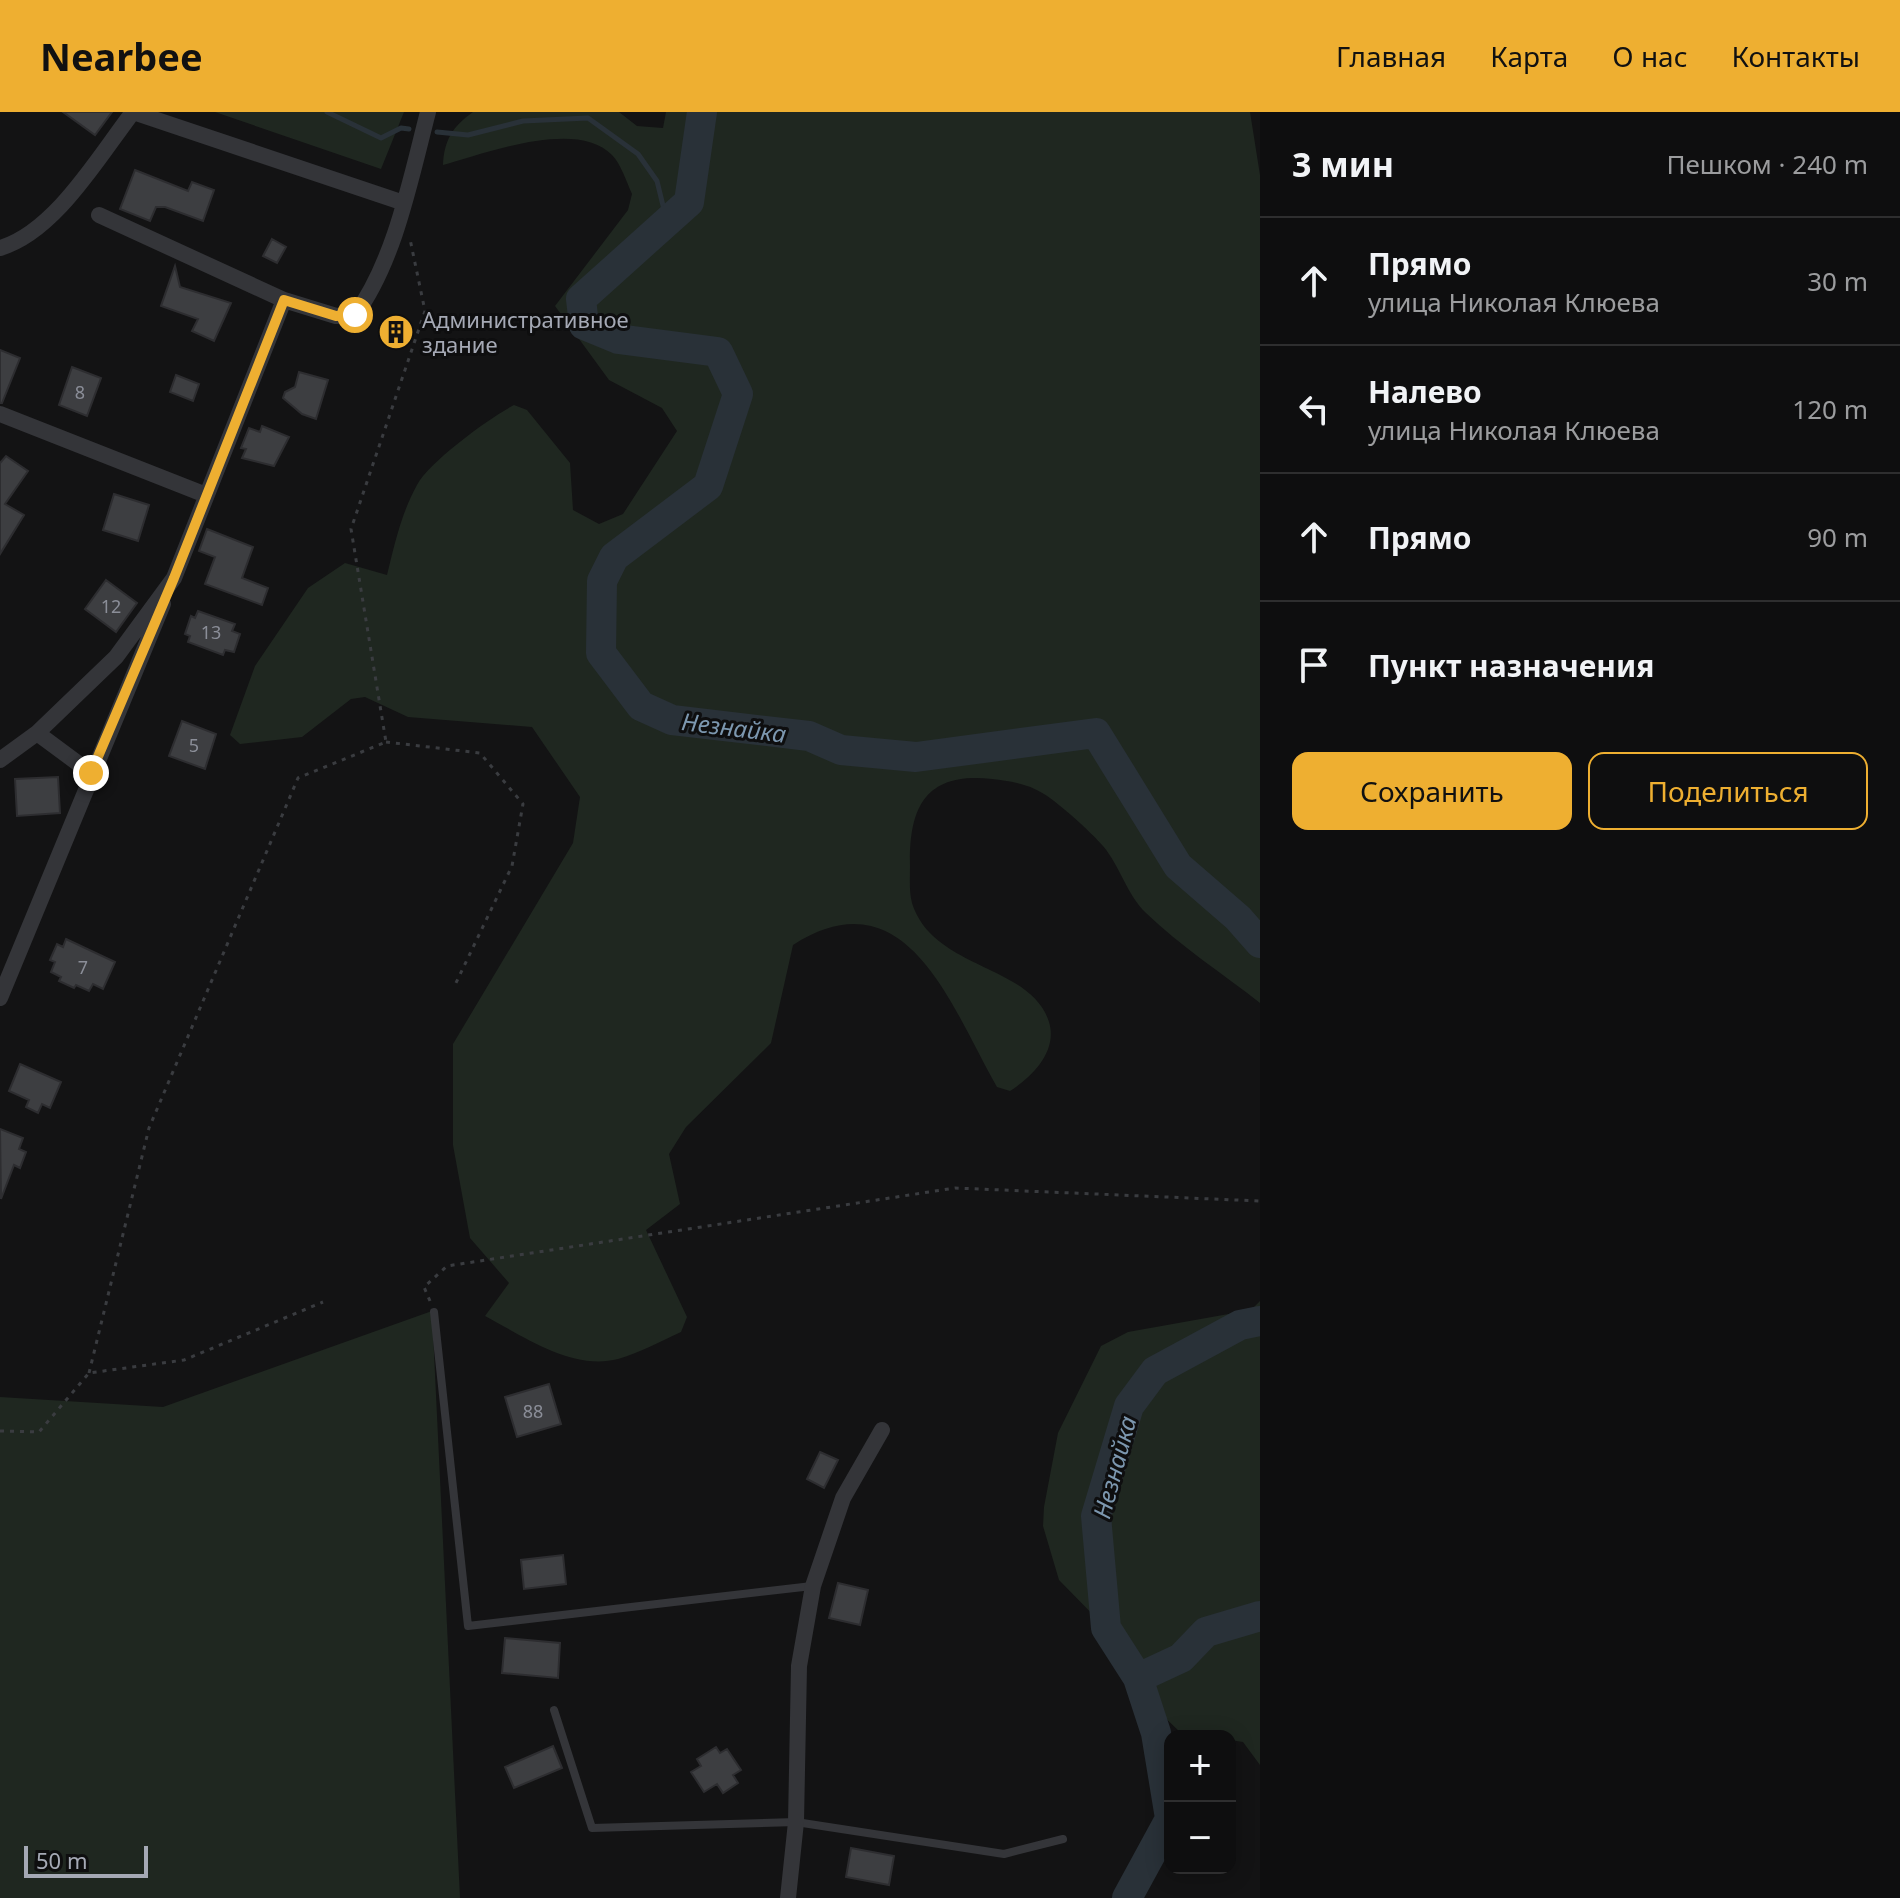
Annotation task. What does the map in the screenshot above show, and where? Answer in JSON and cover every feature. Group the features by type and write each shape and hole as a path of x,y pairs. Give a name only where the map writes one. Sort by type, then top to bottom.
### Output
{"street":[{"path":"0,248 12,245 52,217 133,112 404,203"},
{"path":"99,215 284,300 336,316 355,315 370,295 404,203 428,112"},
{"path":"0,998 174,578 284,300"},
{"path":"0,414 206,495"},
{"path":"0,760 37,733 116,657 174,578"},
{"path":"37,733 91,773"},
{"path":"788,1898 796,1822 799,1666 813,1586 843,1498 882,1430"}],"lane":[{"path":"434,1312 468,1626 813,1586"},
{"path":"554,1710 592,1828 796,1822 1004,1854 1063,1839"}],"path":[{"path":"386,742 351,529 425,311 410,234"},
{"path":"0,1431 39,1432 89,1373 149,1128 298,778 386,742 480,753 523,804 512,866 454,987"},
{"path":"434,1312 424,1287 447,1266 955,1188 1260,1201"},
{"path":"89,1373 184,1360 323,1302"}],"shaded area":[{"path":"215,112 404,112 381,169"},
{"path":"473,112 619,112 637,126 663,128 666,112 1250,112 1260,175 1260,1003 1146,913 1103,846 1075,818 1044,794 1019,784 992,779 969,778 951,781 937,788 926,797 913,826 910,866 912,903 923,925 940,942 1023,988 1039,1003 1051,1033 1041,1062 1010,1091 997,1087 942,988 920,959 896,937 866,925 833,927 793,945 771,1043 686,1127 669,1154 680,1204 646,1230 687,1317 681,1332 618,1359 601,1361 583,1360 548,1350 485,1316 509,1283 470,1238 453,1145 453,1044 573,843 580,797 532,727 408,717 365,697 351,699 302,737 240,744 230,735 255,666 308,588 345,563 387,575 403,518 417,485 446,453 490,420 514,405 527,410 570,463 573,510 599,524 623,514 677,431 662,408 609,380 555,306 628,210 632,194 618,163 596,144 576,139 554,139 505,147 443,165 451,134"},
{"path":"1260,1301 1260,1765 1243,1742 1236,1741 1236,1730 1178,1730 1130,1684 1106,1628 1059,1580 1043,1526 1058,1433 1101,1346 1128,1332 1251,1310"},
{"path":"432,1311 460,1898 0,1898 0,1397 163,1407"}],"building":[{"path":"63,112 112,112 95,135"},
{"path":"135,170 188,191 192,182 214,190 203,221 165,207 156,207 150,221 120,209"},
{"path":"272,239 286,247 277,263 263,256"},
{"path":"175,266 180,287 231,303 214,341 192,331 198,319 161,306"},
{"name":"Административное здание","path":"394,317 408,323 397,348 383,342"},
{"path":"0,350 20,358 2,403 0,403"},
{"path":"72,367 101,378 87,416 59,405"},
{"path":"299,372 328,380 316,419 302,414 283,398 285,392 295,387"},
{"path":"176,375 199,384 193,401 170,392"},
{"path":"262,426 289,437 274,466 242,458 246,449 241,448 249,428 260,432"},
{"path":"6,456 28,471 5,504 24,515 0,554 0,463"},
{"path":"114,494 149,505 138,541 103,530"},
{"path":"207,529 253,547 242,578 268,588 262,605 205,584 215,557 199,551"},
{"path":"106,580 137,603 116,632 85,609"},
{"path":"198,611 235,624 232,631 240,634 234,652 225,650 223,655 188,642 190,636 185,634 191,616 195,618"},
{"path":"182,721 216,734 205,769 169,756"},
{"path":"58,777 60,813 17,816 15,779"},
{"path":"66,939 115,962 103,989 93,984 89,991 76,985 74,988 59,981 61,977 51,972 55,962 50,960 57,944 63,947"},
{"path":"20,1064 61,1082 50,1108 42,1104 38,1113 26,1107 29,1100 9,1091"},
{"path":"0,1129 23,1138 19,1149 26,1152 20,1168 14,1165 1,1199"},
{"path":"549,1384 561,1424 517,1437 505,1397"},
{"path":"820,1452 838,1460 824,1488 807,1479"},
{"path":"563,1555 566,1584 524,1589 521,1560"},
{"path":"838,1583 868,1590 860,1625 829,1618"},
{"path":"505,1638 560,1643 558,1678 502,1673"},
{"path":"553,1746 562,1768 514,1788 505,1767"},
{"path":"716,1747 720,1753 727,1749 741,1770 733,1775 738,1783 723,1793 717,1784 704,1792 691,1772 701,1766 697,1759"},
{"path":"851,1848 894,1856 889,1885 846,1877"}],"waterway":[{"path":"327,112 381,138 401,128 409,129"},
{"name":"Незнайка","path":"702,112 689,202 581,299 584,325 618,339 718,352 738,394 708,486 614,557 602,581 601,653 641,706 672,720 809,736 841,750 916,757 1096,733 1178,866 1238,918 1260,943"},
{"path":"437,132 468,135 523,121 588,118 638,154 657,181 667,222"},
{"name":"Незнайка","path":"1167,1802 1156,1733 1138,1678 1106,1628 1096,1516 1129,1406 1155,1371 1240,1325 1260,1321"},
{"path":"1138,1678 1181,1658 1206,1632 1260,1616"},
{"name":"Незнайка","path":"1127,1898 1164,1830"}],"place":[{"name":"Административное здание","path":"396,332"}],"route":[{"path":"91,773 174,578 284,300 336,316 355,315"}]}
